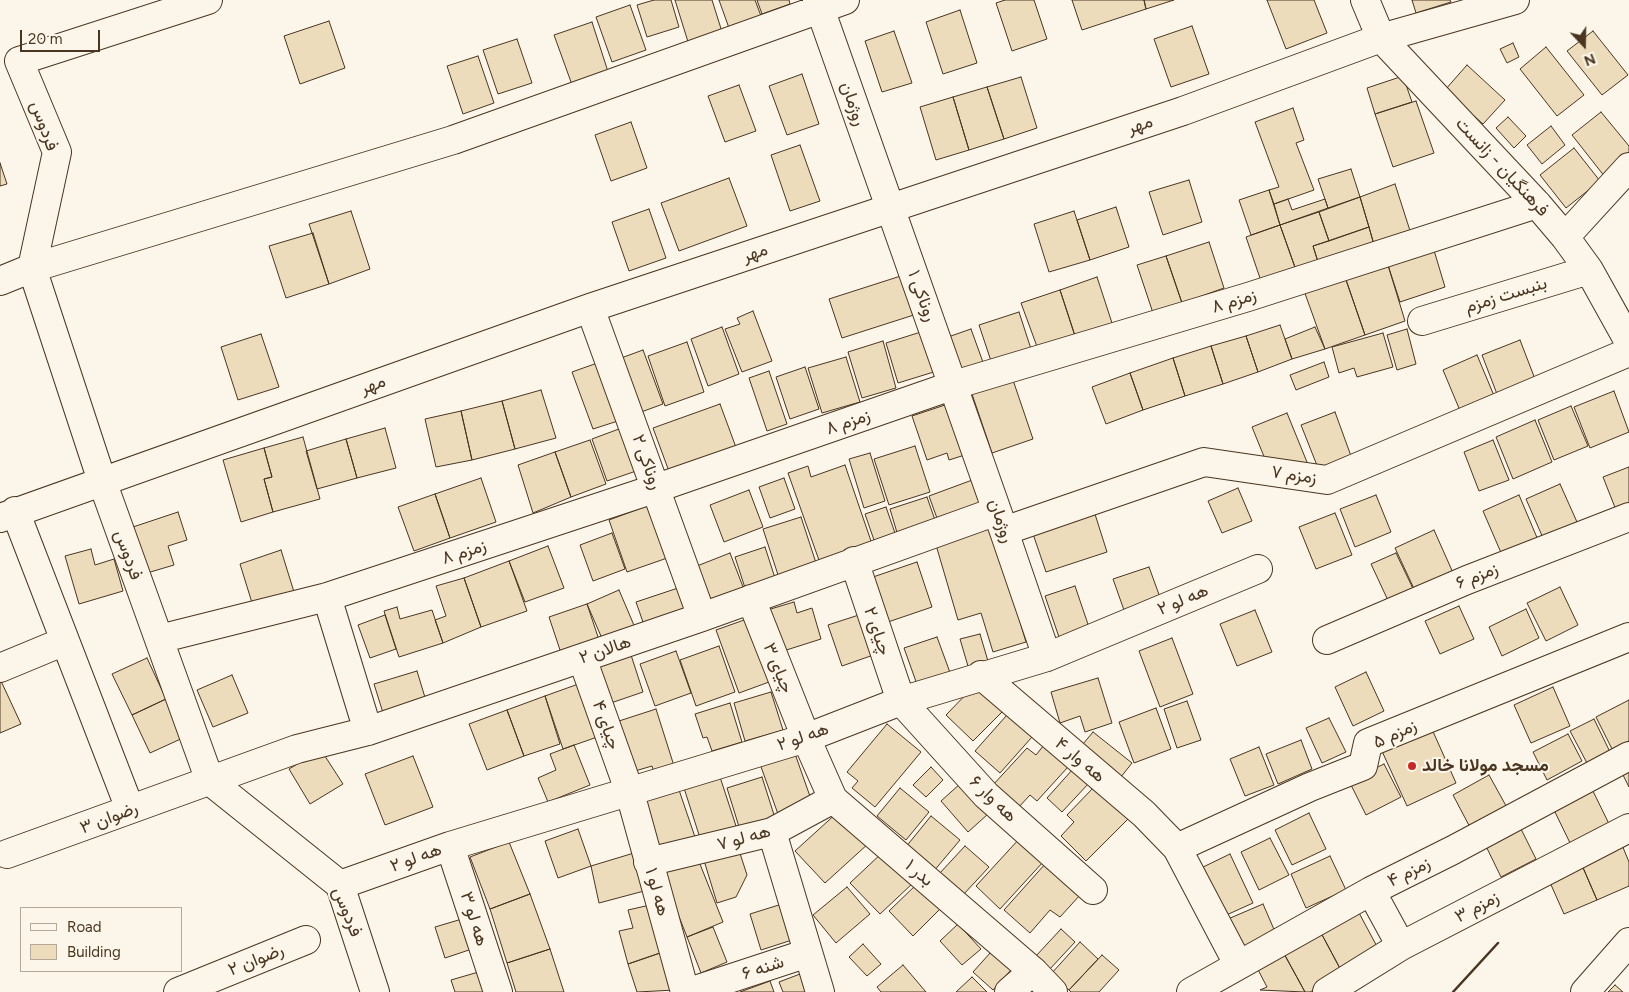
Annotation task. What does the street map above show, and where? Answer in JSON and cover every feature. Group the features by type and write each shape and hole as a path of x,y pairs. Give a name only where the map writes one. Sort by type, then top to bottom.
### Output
{"street":[{"path":"170,6 208,0"},
{"path":"0,281 32,268 453,140 819,4 845,0"},
{"name":"فرهنگیان - زانست","path":"1365,0 1381,38 1537,204 1565,237 1589,270 1629,342"},
{"name":"مهر","path":"8,515 590,308 1182,111 1381,38 1515,0"},
{"name":"روژمان","path":"819,4 890,207"},
{"name":"فردوس","path":"170,6 19,61 57,152 32,268 102,481 210,782 340,885 376,992"},
{"path":"1565,237 1629,168"},
{"name":"زمزم ۸","path":"159,639 328,597 954,386 1248,297 1537,204"},
{"name":"روناکی ۱","path":"890,207 954,386"},
{"name":"بنبست زمزم","path":"1422,320 1589,270"},
{"name":"روناکی ۲","path":"590,308 702,617"},
{"name":"زمزم ۷","path":"1001,521 1204,462 1327,480 1629,352"},
{"name":"روژمان","path":"954,386 1047,657"},
{"path":"8,515 65,641 130,809"},
{"name":"زمزم ۶","path":"1328,640 1467,580 1629,517"},
{"name":"هالان ۲","path":"210,782 297,749 368,731 702,617 854,561 1001,521"},
{"name":"چیای ۲","path":"854,561 901,700"},
{"name":"هه لو ۲","path":"340,885 450,846 630,793 806,738 901,700 1047,657 1258,569"},
{"path":"328,597 368,731"},
{"name":"چیای ۳","path":"751,599 806,738"},
{"name":"زمزم ۵","path":"1176,848 1310,787 1363,766 1368,743 1629,636"},
{"path":"0,668 65,641"},
{"name":"چیای ۴","path":"582,658 630,793"},
{"name":"هه وار ۴","path":"981,676 1144,814 1176,848 1238,964"},
{"name":"هه وار ۶","path":"901,700 986,795 1093,890"},
{"name":"بدر ۱","path":"806,738 833,798 1033,971 1053,992"},
{"name":"زمزم ۴","path":"1191,992 1371,890 1453,850 1629,756"},
{"name":"رضوان ۳","path":"2,850 94,824 130,809 210,782"},
{"name":"هه لو ۱","path":"630,793 685,992"},
{"name":"هه لو ۷","path":"648,862 772,832 833,798"},
{"name":"زمزم ۳","path":"1327,992 1402,946 1629,828"},
{"path":"772,832 820,992"},
{"name":"هه لو ۳","path":"450,846 498,992"},
{"path":"1371,890 1402,946"},
{"name":"رضوان ۲","path":"178,992 306,940"},
{"path":"1585,992 1629,942"},
{"name":"شنه ۶","path":"689,992 808,953"},
{"path":"1009,992 1033,971"}],"building":[{"path":"654,0 671,0 679,27 647,37 637,5"},
{"path":"675,0 712,0 723,35 689,45"},
{"path":"719,0 755,0 761,16 729,28"},
{"path":"757,0 789,0 790,4 762,14"},
{"path":"1005,0 1034,0 1047,39 1012,51 996,3"},
{"path":"1072,0 1144,0 1146,9 1082,30"},
{"path":"1144,0 1174,0 1146,9"},
{"path":"1267,0 1314,0 1327,33 1286,49"},
{"path":"1412,0 1450,0 1451,2 1416,13"},
{"path":"630,5 646,50 612,62 596,17"},
{"path":"960,10 977,63 943,74 926,22"},
{"path":"329,21 345,68 300,84 284,36"},
{"path":"592,22 611,81 575,93 554,35"},
{"path":"1192,26 1209,74 1171,87 1154,39"},
{"path":"894,31 912,83 882,92 865,41"},
{"path":"1593,31 1628,75 1602,95 1567,51"},
{"path":"517,39 532,83 498,94 483,50"},
{"path":"1513,43 1519,57 1507,63 1500,49"},
{"path":"1546,47 1584,95 1557,116 1520,69"},
{"path":"478,56 494,103 463,114 447,66"},
{"path":"1467,65 1505,100 1483,124 1445,90"},
{"path":"802,74 819,124 787,135 769,86"},
{"path":"1403,76 1412,102 1375,114 1367,88"},
{"path":"1021,77 1037,128 1004,139 987,87"},
{"path":"739,85 756,131 725,142 708,96"},
{"path":"987,87 1004,139 969,150 953,97"},
{"path":"953,97 969,150 936,160 920,107"},
{"path":"1416,101 1434,153 1393,167 1375,114"},
{"path":"1293,108 1304,140 1296,143 1314,190 1274,204 1269,190 1279,187 1255,122"},
{"path":"1601,112 1629,146 1629,157 1605,177 1572,135"},
{"path":"1508,117 1526,136 1514,148 1496,128"},
{"path":"631,122 647,168 611,181 595,135"},
{"path":"1551,126 1565,145 1542,164 1527,145"},
{"path":"800,145 820,201 790,211 771,155"},
{"path":"1574,148 1600,181 1566,208 1540,175"},
{"path":"0,163 7,184 0,186"},
{"path":"1351,169 1360,197 1328,208 1318,179"},
{"path":"729,178 747,226 679,251 661,203"},
{"path":"1189,180 1202,222 1163,235 1149,192"},
{"path":"1395,184 1413,240 1376,251 1360,197"},
{"path":"1269,190 1280,225 1251,235 1239,200"},
{"path":"1360,197 1369,227 1329,241 1319,212"},
{"path":"1288,199 1292,210 1325,199 1328,208 1280,225 1274,204"},
{"path":"1116,207 1129,247 1090,260 1077,220"},
{"path":"649,209 666,258 629,271 612,222"},
{"path":"351,211 370,269 329,284 309,224"},
{"path":"1074,211 1090,260 1049,272 1034,224"},
{"path":"1319,212 1329,241 1313,246 1319,265 1297,273 1280,225"},
{"path":"1280,225 1297,273 1262,284 1246,237"},
{"path":"1369,227 1375,249 1319,265 1313,246"},
{"path":"313,233 329,284 286,298 269,246"},
{"path":"1209,242 1224,288 1182,303 1166,256"},
{"path":"1433,247 1445,287 1400,302 1387,262"},
{"path":"1166,256 1182,303 1153,313 1137,265"},
{"path":"1387,262 1405,321 1365,335 1344,274"},
{"path":"907,274 920,313 842,338 829,299"},
{"path":"1344,274 1365,335 1325,349 1303,288"},
{"path":"1097,277 1113,326 1076,339 1060,290"},
{"path":"1060,290 1076,339 1039,352 1021,303"},
{"path":"753,311 772,361 742,372 725,329 740,324 737,318"},
{"path":"1019,312 1032,352 992,364 979,325"},
{"path":"1280,325 1292,359 1258,372 1246,336"},
{"path":"722,327 739,374 708,386 691,339"},
{"path":"1315,327 1325,349 1292,359 1285,339"},
{"path":"971,329 984,365 961,373 948,337"},
{"path":"1407,329 1416,364 1397,370 1387,335"},
{"path":"924,331 937,371 898,383 886,343"},
{"path":"1383,333 1393,367 1357,377 1354,368 1339,373 1332,347"},
{"path":"261,334 279,387 238,400 221,347"},
{"path":"1246,336 1258,372 1223,384 1211,346"},
{"path":"1520,340 1535,379 1497,394 1482,355"},
{"path":"883,341 896,388 862,398 848,352"},
{"path":"687,342 704,392 665,406 648,356"},
{"path":"1211,346 1223,384 1185,396 1173,358"},
{"path":"643,350 663,404 633,415 613,361"},
{"path":"1477,355 1495,398 1461,413 1443,370"},
{"path":"846,357 860,402 822,413 808,368"},
{"path":"1173,358 1185,396 1143,410 1130,373"},
{"path":"603,361 624,419 593,429 572,372"},
{"path":"1324,362 1329,377 1296,390 1290,375"},
{"path":"805,367 819,409 790,419 776,377"},
{"path":"769,371 787,424 767,431 749,378"},
{"path":"1130,373 1143,410 1106,424 1092,387"},
{"path":"1013,380 1033,439 992,453 972,394"},
{"path":"541,390 556,438 515,449 502,401"},
{"path":"1614,391 1629,432 1590,448 1574,407"},
{"path":"502,401 515,449 472,460 461,411"},
{"path":"954,402 971,453 949,460 947,453 927,460 912,416"},
{"path":"720,404 737,450 670,474 653,428"},
{"path":"1571,406 1588,446 1554,460 1538,420"},
{"path":"461,411 472,460 436,467 425,419"},
{"path":"1335,412 1351,456 1318,468 1301,425"},
{"path":"1287,413 1309,467 1274,481 1252,427"},
{"path":"1535,420 1552,462 1513,479 1496,437"},
{"path":"627,426 642,469 607,481 592,439"},
{"path":"385,428 396,468 357,478 346,439"},
{"path":"303,437 320,499 273,512 264,479 272,477 264,448"},
{"path":"346,439 357,478 317,489 306,451"},
{"path":"590,440 606,484 571,497 555,452"},
{"path":"1493,440 1509,480 1479,491 1464,452"},
{"path":"915,446 930,492 889,505 874,459"},
{"path":"264,448 272,477 264,479 273,512 241,522 223,460"},
{"path":"555,452 571,497 533,513 518,465"},
{"path":"870,453 885,501 864,508 849,459"},
{"path":"845,465 872,544 820,563 788,473 808,466 811,477"},
{"path":"1629,467 1629,505 1616,510 1603,477"},
{"path":"481,478 496,522 450,538 435,494"},
{"path":"784,478 795,509 770,518 759,487"},
{"path":"975,479 985,505 938,521 929,496"},
{"path":"1560,484 1577,522 1543,538 1526,499"},
{"path":"1238,488 1252,521 1222,533 1208,501"},
{"path":"749,490 763,527 724,542 710,505"},
{"path":"435,494 450,538 414,551 398,507"},
{"path":"1376,495 1391,532 1355,547 1340,509"},
{"path":"1519,495 1538,540 1502,555 1483,511"},
{"path":"927,497 936,523 898,536 890,509"},
{"path":"655,503 673,556 627,572 609,520"},
{"path":"886,507 896,536 875,543 865,514"},
{"path":"1094,511 1107,552 1046,572 1032,531"},
{"path":"178,512 187,540 168,546 174,565 147,573 133,527"},
{"path":"1335,513 1352,555 1316,569 1299,527"},
{"path":"801,517 818,569 780,581 763,529"},
{"path":"992,528 1026,642 993,652 981,613 958,620 936,545"},
{"path":"1434,530 1454,575 1416,593 1395,548"},
{"path":"612,533 625,569 593,581 580,545"},
{"path":"548,546 564,588 525,602 509,561"},
{"path":"765,547 776,581 746,591 735,557"},
{"path":"91,549 95,565 114,559 123,591 79,604 65,556"},
{"path":"281,550 294,592 253,606 240,564"},
{"path":"730,553 745,592 713,605 697,566"},
{"path":"1396,553 1417,597 1392,609 1371,564"},
{"path":"509,561 527,611 481,627 464,578"},
{"path":"917,562 932,607 888,622 873,577"},
{"path":"1149,567 1161,600 1125,613 1113,579"},
{"path":"464,578 481,627 443,643 435,620 446,616 436,586"},
{"path":"1075,586 1092,636 1062,646 1045,596"},
{"path":"1560,587 1578,625 1546,641 1527,603"},
{"path":"678,588 686,611 644,625 636,602"},
{"path":"619,590 636,630 604,643 587,604"},
{"path":"794,602 797,613 812,608 821,639 777,653 764,611"},
{"path":"587,604 601,646 563,659 549,617"},
{"path":"1459,606 1474,639 1440,654 1425,621"},
{"path":"397,607 400,619 432,610 443,643 399,657 384,611"},
{"path":"1526,609 1539,638 1502,656 1489,627"},
{"path":"1255,610 1272,652 1237,666 1220,624"},
{"path":"868,612 882,652 842,666 828,625"},
{"path":"385,615 396,649 370,658 358,625"},
{"path":"747,619 769,682 739,693 716,630"},
{"path":"980,634 990,668 970,673 960,639"},
{"path":"937,637 952,678 919,690 904,648"},
{"path":"1172,638 1193,694 1160,707 1139,651"},
{"path":"719,646 735,692 696,706 680,660"},
{"path":"676,651 691,693 655,706 640,664"},
{"path":"631,655 643,692 605,705 592,668"},
{"path":"147,658 166,699 132,715 112,674"},
{"path":"417,671 427,704 384,716 374,684"},
{"path":"1366,672 1384,711 1353,726 1335,687"},
{"path":"232,675 248,713 213,727 197,690"},
{"path":"1098,678 1112,723 1085,732 1080,716 1060,723 1051,692"},
{"path":"0,682 21,724 0,733"},
{"path":"584,682 603,735 563,749 545,696"},
{"path":"978,682 1005,709 973,741 946,715"},
{"path":"1553,687 1570,726 1531,743 1514,705"},
{"path":"771,692 783,730 745,741 734,703"},
{"path":"545,696 560,744 524,756 507,710"},
{"path":"166,699 185,737 150,753 132,715"},
{"path":"1629,700 1629,741 1612,749 1596,717"},
{"path":"1187,701 1201,740 1177,748 1164,709"},
{"path":"730,703 742,742 712,751 707,737 703,738 695,714"},
{"path":"1156,708 1171,749 1134,763 1119,722"},
{"path":"656,709 675,769 655,776 652,766 635,771 619,721"},
{"path":"507,710 524,756 487,770 469,724"},
{"path":"1007,715 1032,737 1000,773 975,751"},
{"path":"1329,718 1346,752 1322,763 1306,728"},
{"path":"1594,719 1610,752 1587,763 1570,731"},
{"path":"887,724 921,752 875,807 852,788 858,781 847,772"},
{"path":"1431,727 1456,783 1407,806 1381,749"},
{"path":"1093,732 1132,763 1117,782 1078,750"},
{"path":"1568,734 1582,761 1547,780 1533,752"},
{"path":"1301,740 1312,769 1278,784 1266,754"},
{"path":"574,745 590,785 548,802 538,778 556,770 550,754"},
{"path":"1044,745 1068,767 1037,801 1030,795 1017,809 992,786 1027,748 1036,755"},
{"path":"1259,747 1274,785 1245,796 1230,759"},
{"path":"321,750 343,784 310,804 289,769"},
{"path":"794,751 812,802 778,814 760,764"},
{"path":"413,756 433,807 385,825 365,774"},
{"path":"1384,764 1401,797 1366,815 1349,781"},
{"path":"931,767 943,780 926,797 913,785"},
{"path":"1073,769 1089,783 1062,812 1047,798"},
{"path":"1629,769 1629,787 1622,773"},
{"path":"1489,775 1510,813 1473,833 1453,795"},
{"path":"720,777 737,829 701,841 684,788"},
{"path":"762,777 775,818 740,830 727,788"},
{"path":"961,783 988,814 968,832 941,801"},
{"path":"1095,786 1128,819 1086,861 1061,836 1074,822 1067,815"},
{"path":"678,787 695,837 655,851 638,800"},
{"path":"1591,787 1612,830 1573,849 1552,806"},
{"path":"900,788 929,812 906,840 877,816"},
{"path":"839,811 869,843 825,883 795,851"},
{"path":"1309,813 1326,849 1292,865 1275,830"},
{"path":"931,816 960,840 933,872 905,848"},
{"path":"1518,823 1536,859 1501,877 1483,840"},
{"path":"578,829 591,866 558,878 545,841"},
{"path":"1020,838 1044,861 1000,909 976,886"},
{"path":"1270,838 1289,875 1259,890 1241,852"},
{"path":"509,842 530,894 490,909 470,857"},
{"path":"737,844 747,875 736,897 717,903 702,854"},
{"path":"1622,845 1629,862 1629,886 1597,900 1581,863"},
{"path":"965,846 989,867 963,895 939,874"},
{"path":"883,852 913,883 880,914 850,883"},
{"path":"634,853 644,891 599,903 591,866"},
{"path":"696,854 723,922 687,937 660,868"},
{"path":"1230,854 1253,903 1222,917 1199,869"},
{"path":"1330,856 1346,890 1306,908 1291,874"},
{"path":"1046,863 1081,894 1060,917 1050,910 1030,933 1004,910"},
{"path":"1581,863 1597,900 1564,914 1548,878"},
{"path":"918,883 941,908 913,936 889,911"},
{"path":"847,887 870,914 836,943 813,915"},
{"path":"530,894 550,949 507,963 490,909"},
{"path":"782,904 792,940 761,950 750,914"},
{"path":"1263,904 1276,934 1241,949 1228,919"},
{"path":"650,905 663,952 628,964 619,931 633,928 628,910"},
{"path":"1358,911 1381,954 1343,974 1320,931"},
{"path":"462,919 472,949 445,958 435,927"},
{"path":"958,924 981,949 962,965 940,941"},
{"path":"713,927 727,962 701,973 687,937"},
{"path":"1061,929 1075,942 1049,970 1035,957"},
{"path":"1320,931 1343,974 1310,992 1305,992 1282,950"},
{"path":"1080,942 1098,959 1069,990 1051,974"},
{"path":"863,944 881,964 867,976 849,957"},
{"path":"550,949 564,992 516,992 507,963"},
{"path":"1282,950 1305,992 1260,990 1267,987 1255,964"},
{"path":"663,952 675,990 637,992 628,964"},
{"path":"991,952 1011,970 993,990 973,972"},
{"path":"1102,955 1119,970 1099,992 1071,992 1069,990"},
{"path":"903,965 926,992 881,992 877,987"},
{"path":"482,971 490,992 455,992 451,980"},
{"path":"800,974 807,992 783,992 779,982"},
{"path":"972,977 987,992 956,992"},
{"path":"770,981 774,992 740,992"},
{"path":"1615,985 1623,992 1608,992"}],"wall":[{"path":"1453,992 1498,943"}],"place":[{"name":"مسجد مولانا خالد","path":"1412,766"}]}
